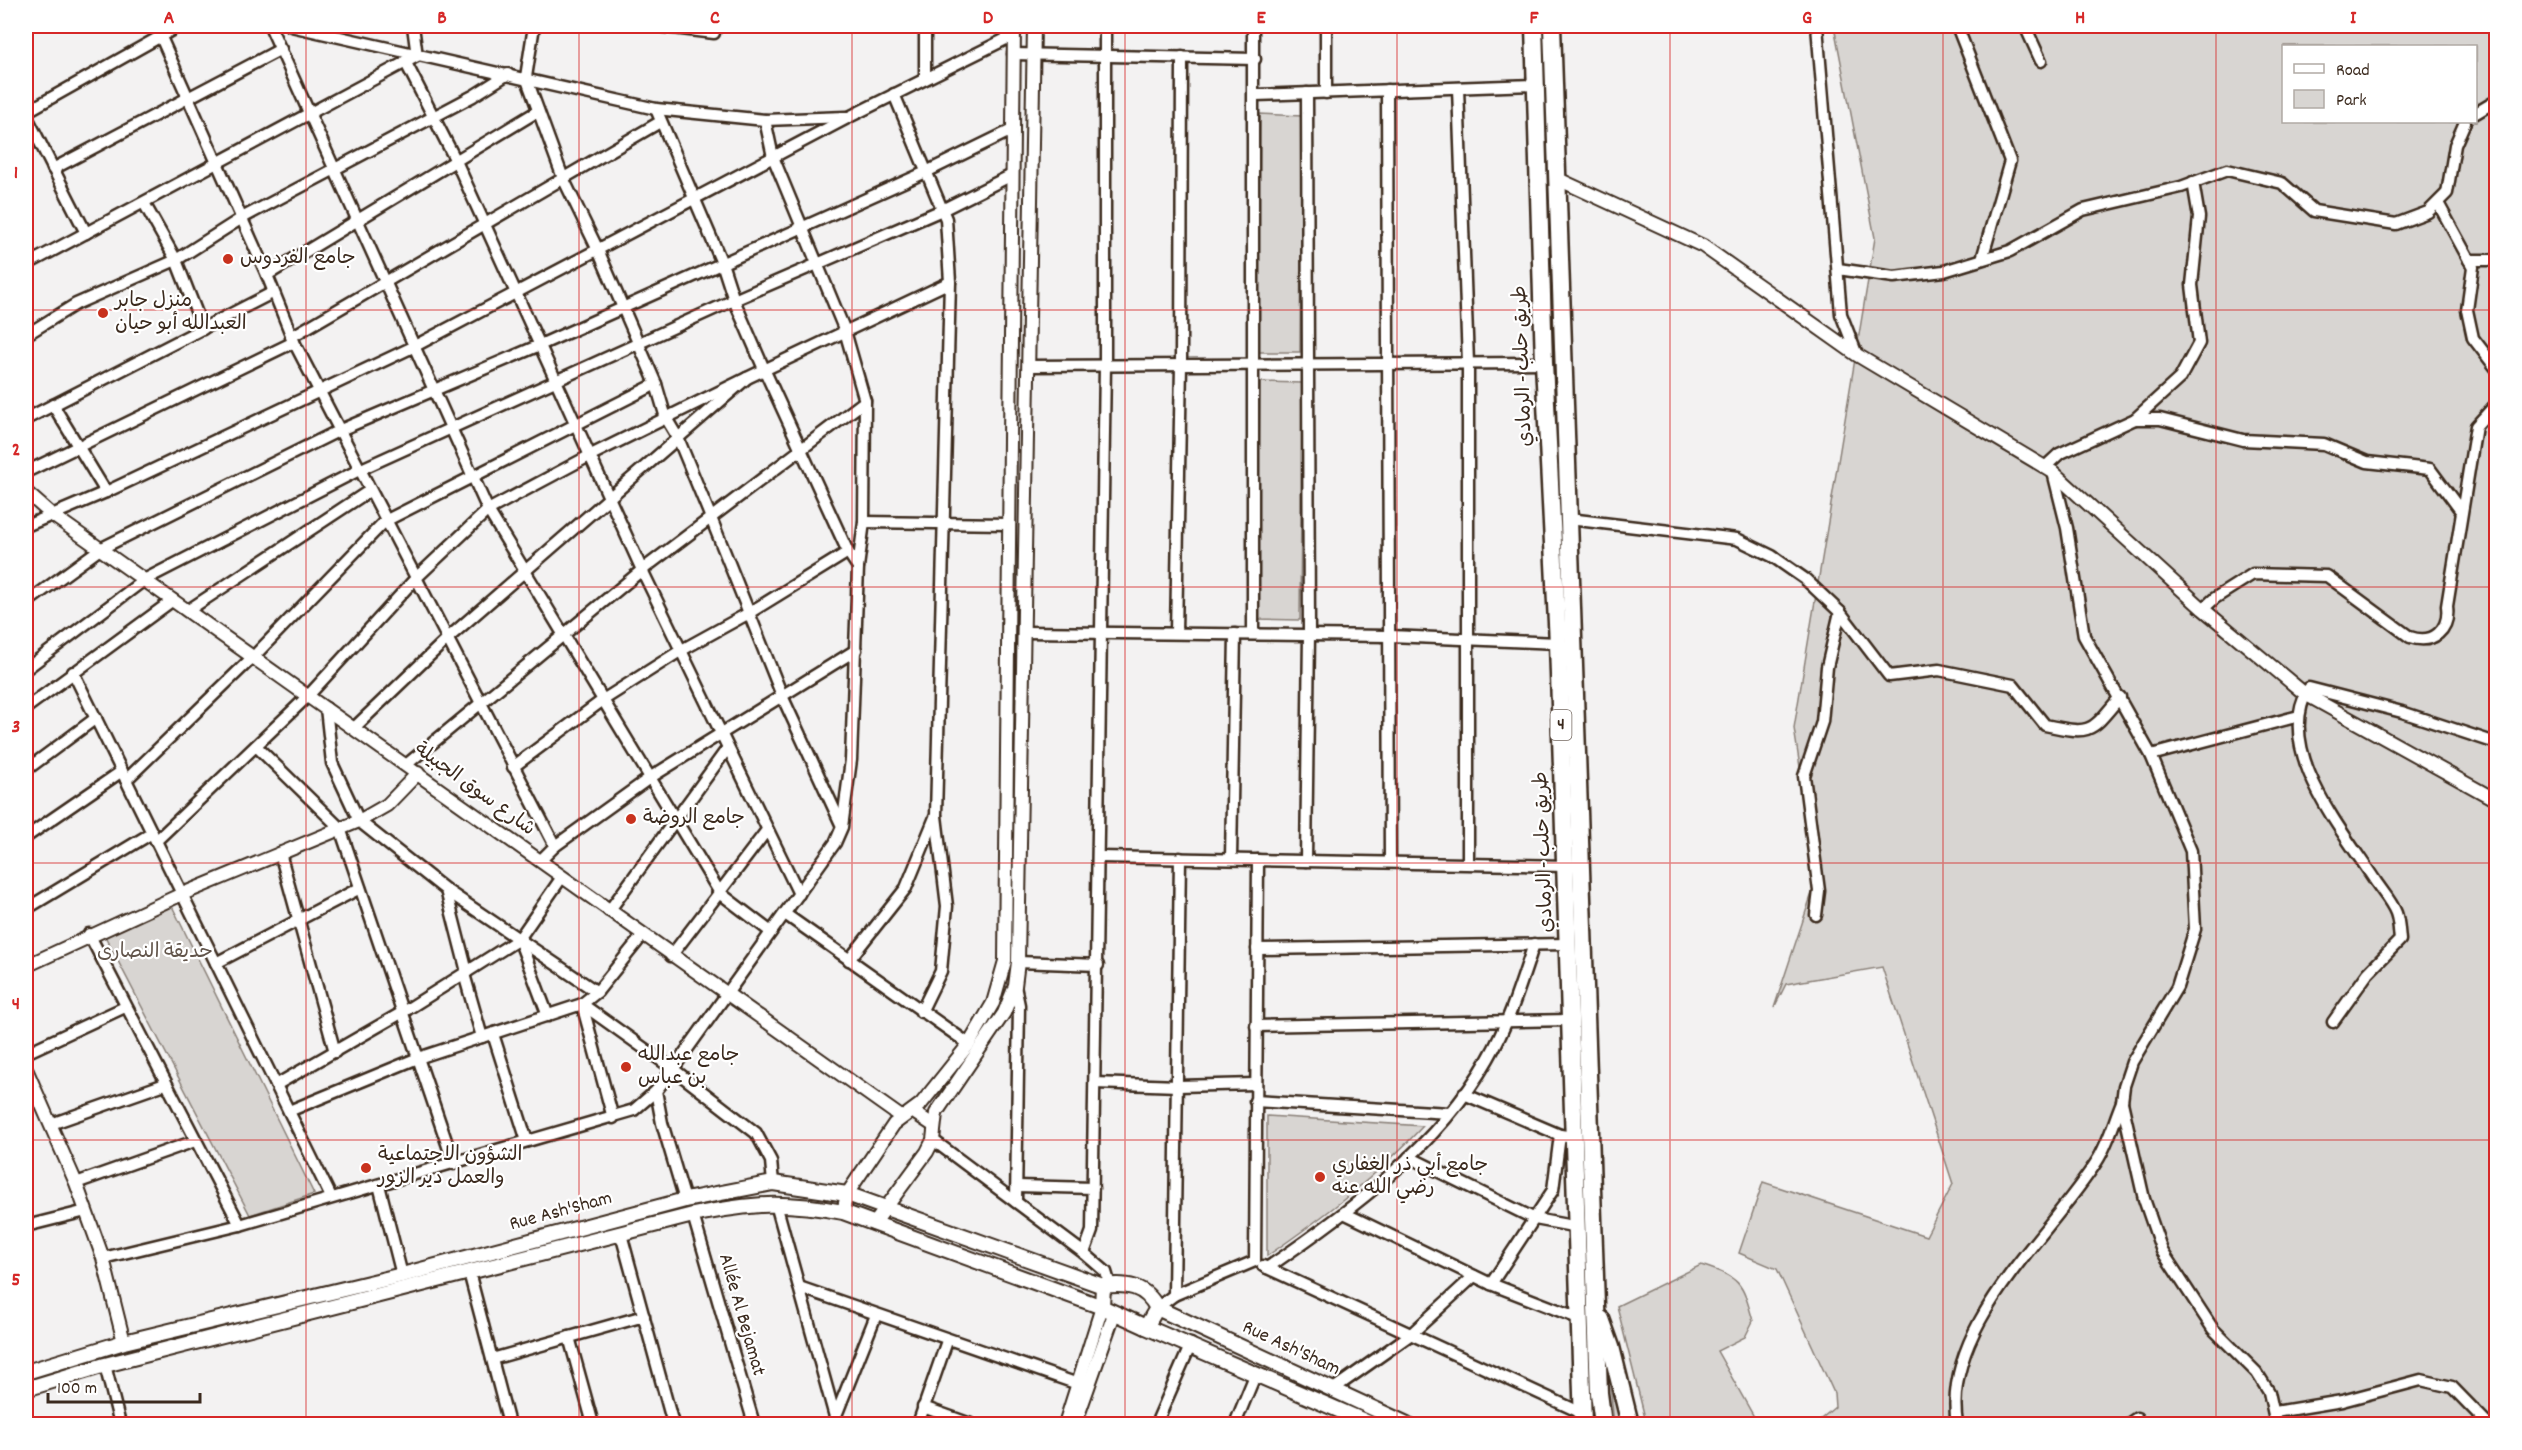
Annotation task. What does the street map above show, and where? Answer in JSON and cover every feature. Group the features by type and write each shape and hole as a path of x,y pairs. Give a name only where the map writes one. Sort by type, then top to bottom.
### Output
{"highway":[{"name":"طريق حلب - الرمادي","path":"1534,26 1544,363 1558,643 1569,944 1571,1020 1568,1136 1578,1227 1584,1419"},
{"name":"طريق حلب - الرمادي","path":"1552,26 1596,1305 1603,1425"},
{"path":"1596,1305 1611,1347 1630,1425"}],"main road":[{"name":"Rue Ash'Sham","path":"26,1372 124,1342 402,1275 686,1200 773,1183 847,1194 884,1210 1107,1285 1132,1285 1146,1293 1158,1308 1407,1425"},
{"name":"Rue Ash'Sham","path":"26,1389 105,1365 693,1215 745,1204 800,1204 843,1212 1108,1310 1191,1344 1371,1425"},
{"path":"1107,1285 1108,1310"},
{"path":"1146,1327 1158,1308"}],"street":[{"path":"86,233 26,113 158,31 179,26"},
{"path":"270,26 450,431 488,510 720,893 771,932"},
{"path":"291,26 417,56 526,77 656,109 765,120 849,117"},
{"path":"413,26 417,56"},
{"path":"534,26 526,77 563,178 640,345 656,384 666,418 678,438 783,698 842,827"},
{"path":"657,26 714,33"},
{"path":"924,79 925,26"},
{"path":"874,1224 927,1152 933,1140 936,1113 998,1024 1015,986 1018,962 1034,26"},
{"path":"1084,1253 1092,1231 1100,857 1105,365 1105,26"},
{"path":"1253,26 1255,59 1253,634"},
{"path":"1326,26 1326,93"},
{"path":"1817,26 1841,314 1857,355"},
{"path":"1957,26 2010,161 1982,259"},
{"path":"2025,26 2041,61"},
{"path":"26,526 106,492 413,347 1014,30"},
{"path":"843,1212 847,1194 906,1114 921,1104 969,1044 993,1003 1005,961 1014,30"},
{"path":"158,31 267,275 292,340 555,846"},
{"path":"53,169 281,49"},
{"path":"1013,54 1255,59"},
{"path":"26,265 417,56"},
{"path":"1176,633 1182,365 1182,57"},
{"path":"405,61 456,161 680,651 799,894"},
{"path":"26,335 76,304 176,260 242,218 434,117 508,74"},
{"path":"1255,95 1536,85"},
{"path":"1458,88 1468,363 1468,863"},
{"path":"1387,90 1390,862"},
{"path":"1306,861 1309,635 1307,93"},
{"path":"894,94 946,219 950,282 936,815 947,906 941,971 921,1012"},
{"path":"2477,112 2496,101"},
{"path":"656,109 722,263 734,300 764,369 848,552 858,567"},
{"path":"267,275 538,111"},
{"path":"104,1258 240,1225 634,1110 656,1091 673,1069 836,843 842,827 851,760 858,567 864,522 865,401 845,331 773,157 765,120"},
{"path":"26,472 292,340 385,282 660,122"},
{"path":"1838,269 1894,277 1944,271 2010,250 2083,210 2193,182 2227,170 2256,175 2282,183 2314,211 2396,224 2428,212 2447,194 2455,145 2465,123"},
{"path":"26,603 100,549 338,431 540,345 926,172 1012,130"},
{"path":"26,669 144,580 359,470 640,345 734,300 942,210 1012,176"},
{"path":"1558,179 1704,246 1857,355 2049,470 2203,609 2305,694 2496,800"},
{"path":"1957,1425 1958,1380 1977,1324 1995,1295 2098,1159 2122,1102 2132,1062 2177,987 2195,929 2191,851 2151,754 2084,636 2067,528 2049,470 2059,454 2135,419 2180,378 2199,343 2192,285 2199,217 2193,182"},
{"path":"144,203 176,260 203,329"},
{"path":"2438,203 2473,267 2466,310 2473,338 2496,368"},
{"path":"2469,260 2496,260"},
{"path":"26,909 154,837 308,696 415,579 488,510 591,455 764,369 950,282"},
{"path":"26,419 272,293"},
{"path":"1028,366 1544,363"},
{"path":"354,728 448,638 747,378"},
{"path":"26,837 124,775 253,657 385,521 656,384"},
{"path":"406,765 642,570 802,452 865,401"},
{"path":"2203,609 2215,598 2253,574 2327,576 2410,637 2427,640 2436,636 2446,623 2461,512 2476,426 2496,404"},
{"path":"53,405 106,492"},
{"path":"2135,419 2160,418 2243,440 2324,444 2367,462 2430,469 2461,512"},
{"path":"188,611 369,491"},
{"name":"شارع سوق الجبيلة","path":"26,492 51,514 418,773 725,995 906,1114 933,1125"},
{"path":"1569,519 1737,539 1772,556 1805,579 1840,612 1889,676 1939,670 2013,685 2045,725 2079,732 2097,724 2120,696"},
{"path":"864,522 1008,524"},
{"path":"513,767 603,700 680,651 749,613 848,552"},
{"path":"26,708 173,600"},
{"path":"1816,915 1819,891 1804,776 1822,722 1827,667 1840,612"},
{"path":"1023,632 1390,636 1558,643"},
{"path":"1231,859 1235,634"},
{"path":"540,861 555,846 651,777 783,698 856,650"},
{"path":"73,672 180,895 331,1197"},
{"path":"2333,1022 2368,973 2400,940 2396,912 2309,775 2299,748 2299,716 2308,688 2402,711 2496,742"},
{"path":"326,708 332,763 359,821 446,890 597,992"},
{"path":"2151,754 2299,716"},
{"path":"26,770 96,718"},
{"path":"256,746 340,828 454,1164"},
{"path":"609,911 727,749"},
{"path":"26,966 89,934 359,821 387,805 418,773"},
{"path":"849,960 906,888 936,815"},
{"path":"671,956 767,830"},
{"path":"280,853 335,1052"},
{"path":"1100,857 1566,866"},
{"path":"1174,1295 1180,858"},
{"path":"1255,1261 1258,860"},
{"path":"276,1085 403,1012 519,939 562,877"},
{"path":"216,963 360,888"},
{"path":"446,890 465,973 527,1141"},
{"path":"785,914 969,1044"},
{"path":"89,934 240,1225"},
{"path":"288,1111 418,1058 582,1004 597,992 642,936"},
{"path":"519,939 548,1016"},
{"path":"1267,1268 1346,1214 1408,1157 1449,1113 1487,1060 1507,1023 1534,944"},
{"path":"1257,949 1569,944"},
{"path":"1018,962 1098,964"},
{"path":"1015,986 1019,1005 1016,1202"},
{"path":"582,1004 673,1069 756,1133 771,1161 773,1183"},
{"path":"582,1004 613,1118"},
{"path":"26,1053 125,1007"},
{"path":"1256,1026 1571,1020"},
{"path":"26,1069 76,1183 104,1258 124,1342"},
{"path":"1095,1083 1178,1086 1255,1084"},
{"path":"51,1124 165,1084"},
{"path":"656,1091 662,1123 686,1200"},
{"path":"1464,1094 1568,1136 1553,1190 1491,1284"},
{"path":"1255,1101 1449,1113"},
{"path":"2122,1102 2144,1199 2162,1251 2213,1329 2257,1373 2269,1392 2276,1412 2276,1425"},
{"path":"933,1140 1084,1253 1106,1272 1107,1285"},
{"path":"76,1183 195,1141"},
{"path":"1408,1157 1535,1219 1578,1227"},
{"path":"379,1185 402,1275"},
{"path":"1017,1186 1093,1188"},
{"path":"776,1204 836,1421"},
{"path":"26,1226 87,1211"},
{"path":"1346,1214 1491,1284 1581,1318"},
{"name":"Allée Al Bejamat","path":"693,1215 754,1425"},
{"path":"621,1233 673,1425"},
{"path":"1158,1308 1174,1295 1255,1261"},
{"path":"1255,1261 1584,1419"},
{"path":"469,1272 509,1425"},
{"path":"1332,1390 1410,1335 1474,1276"},
{"path":"799,1287 947,1341 1078,1384"},
{"path":"1065,1425 1078,1384 1108,1310"},
{"path":"1075,1425 1108,1310"},
{"path":"836,1421 876,1315"},
{"path":"492,1359 644,1316"},
{"path":"569,1337 593,1425"},
{"path":"918,1425 947,1341"},
{"path":"1156,1425 1191,1344"},
{"path":"105,1365 120,1425"},
{"path":"1235,1425 1256,1373"},
{"path":"2276,1412 2342,1401 2421,1380 2451,1387 2488,1425"},
{"path":"923,1407 972,1425"},
{"path":"2128,1425 2138,1418"}],"green space":[{"path":"1834,26 2496,26 2496,1424 1815,1424 1835,1407 1834,1393 1777,1269 1739,1253 1763,1182 1926,1236 1953,1184 1882,967 1786,984 1774,1008 1817,878 1794,728 1875,238"},
{"path":"1260,114 1302,116 1300,352 1257,352"},
{"path":"1260,382 1302,383 1300,620 1257,619"},
{"name":"حديقة النصارى","path":"170,902 314,1194 250,1215 104,934"},
{"path":"1267,1116 1423,1126 1387,1163 1349,1195 1267,1256"},
{"path":"1701,1265 1732,1278 1738,1283 1746,1297 1753,1321 1745,1337 1717,1351 1758,1424 1647,1424 1646,1422 1617,1306"},
{"path":"1607,1352 1623,1424 1614,1424"}],"place":[{"name":"جامع الفردوس","path":"228,259"},
{"name":"منزل جابر العبدالله أبو حيان","path":"103,313"},
{"name":"جامع الروضة","path":"631,819"},
{"name":"جامع عبدالله بن عباس","path":"626,1067"},
{"name":"الشؤون الاجتماعية والعمل دير الزور","path":"366,1168"},
{"name":"جامع أبي ذر الغفاري رضي الله عنه","path":"1320,1177"}]}
